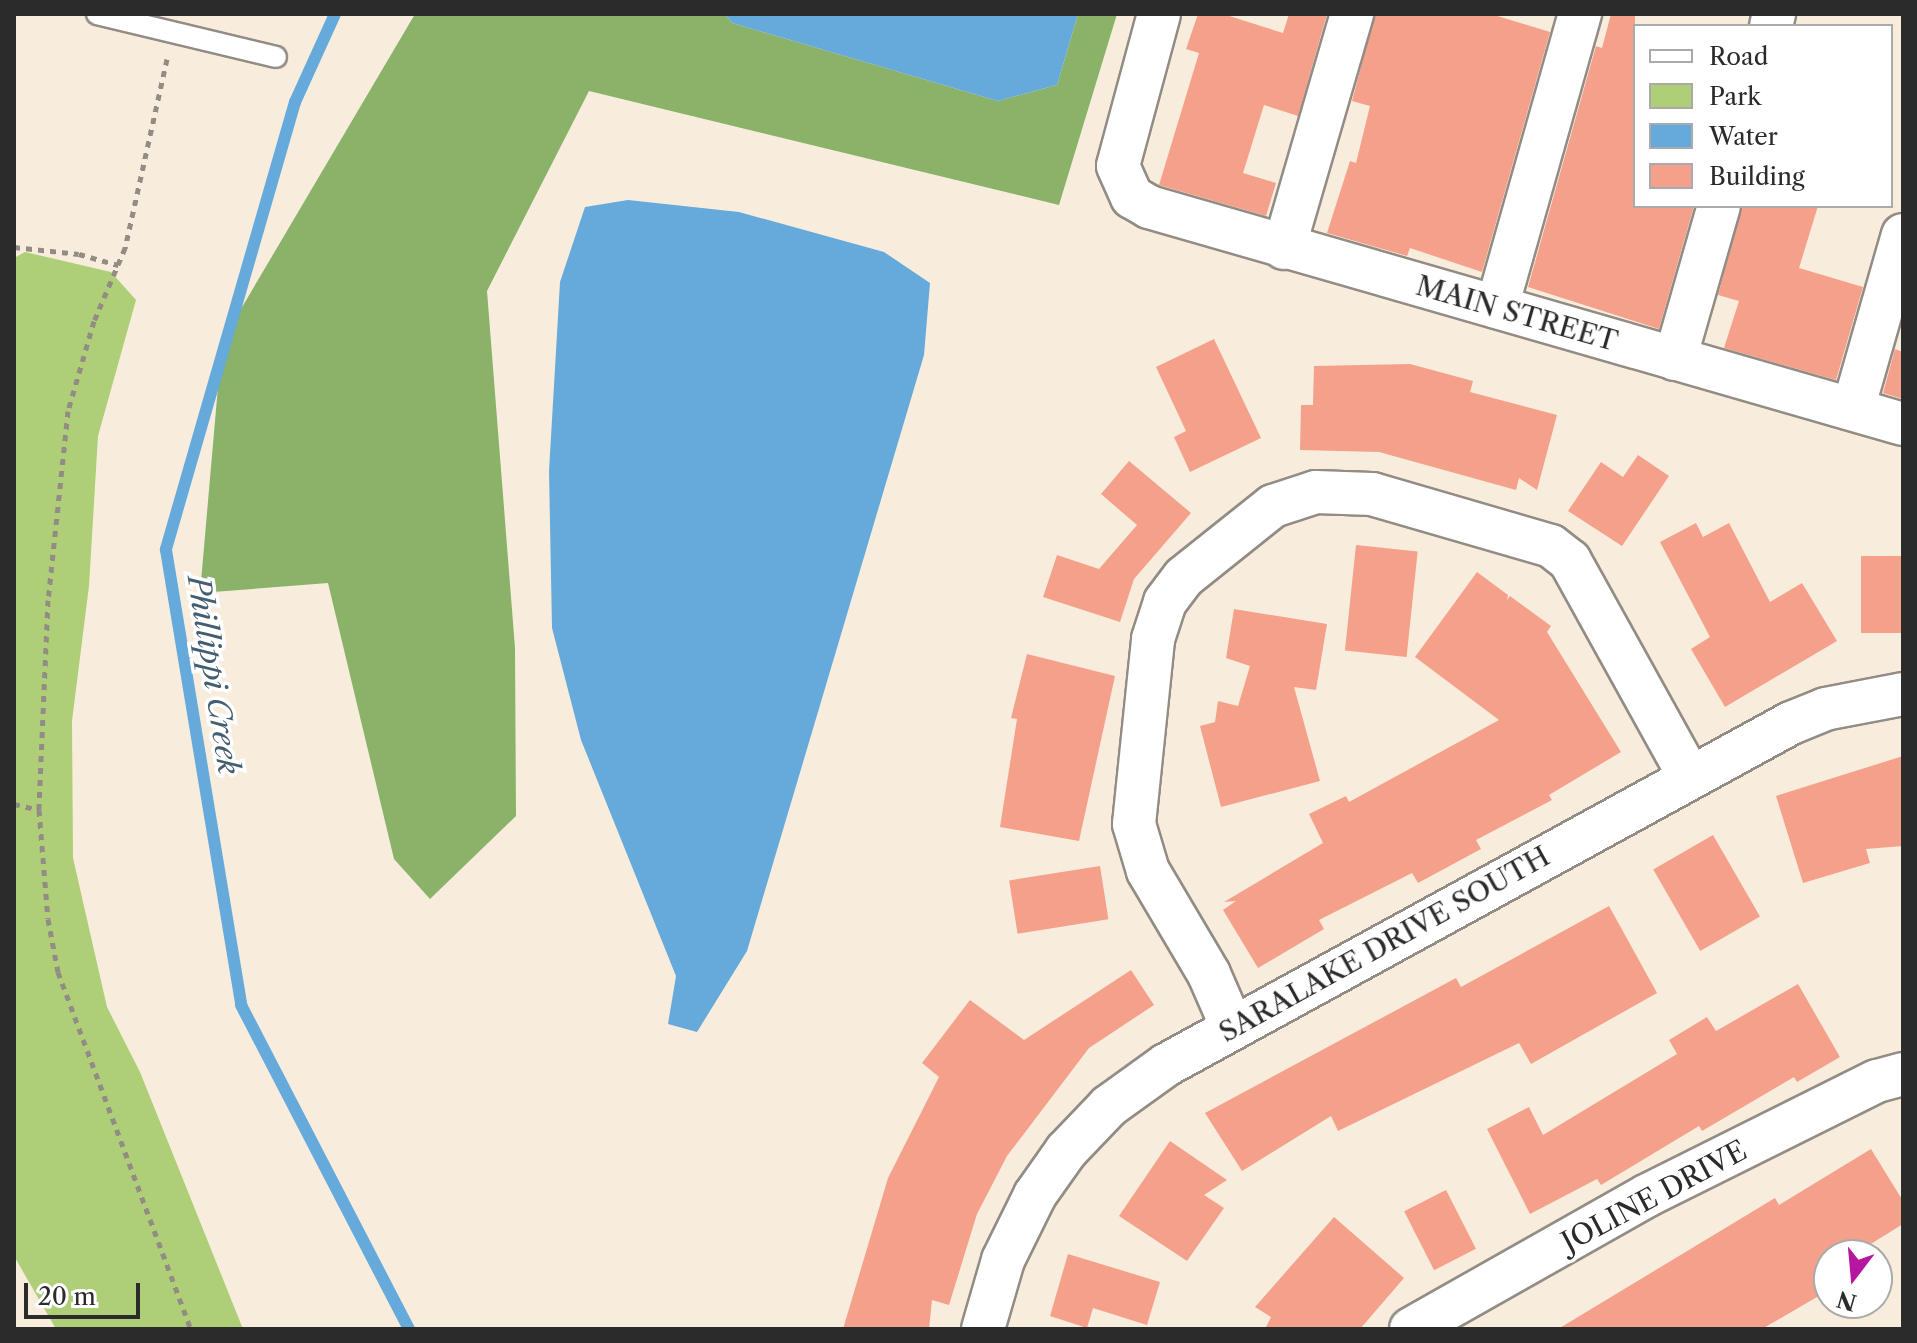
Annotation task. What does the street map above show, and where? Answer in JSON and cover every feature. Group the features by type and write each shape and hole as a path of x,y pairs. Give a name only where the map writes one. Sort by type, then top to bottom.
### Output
{"street":[{"name":"MAIN STREET","path":"1159,14 1120,148 1118,166 1132,197 1149,207 1903,424"},
{"path":"1284,248 1352,14"},
{"path":"1497,307 1580,14"},
{"path":"1675,359 1718,208"},
{"path":"1853,409 1903,235"},
{"path":"1232,1027 1209,974 1148,871 1134,824 1153,639 1165,602 1184,577 1273,506 1316,492 1372,494 1551,546 1570,561 1689,776"},
{"name":"SARALAKE DRIVE SOUTH","path":"983,1329 1003,1260 1035,1195 1066,1151 1109,1106 1232,1027 1689,776 1825,709 1903,694"},
{"name":"JOLINE DRIVE","path":"1411,1329 1646,1196 1877,1081 1903,1074"}],"lane":[{"path":"97,14 172,35 276,57"}],"path":[{"path":"172,35 136,208 118,265 80,363 61,459 40,711 39,810 48,919 58,972 191,1329"},
{"path":"14,247 79,254 118,265"},
{"path":"14,804 39,810"}],"green space":[{"path":"415,14 725,14 732,23 998,101 1057,85 1078,14 1117,14 1059,205 589,91 487,291 515,648 516,816 430,899 394,859 328,583 200,593 222,341"},
{"path":"25,252 111,272 136,300 98,436 89,586 72,721 73,858 107,1007 140,1072 243,1329 56,1329 14,1256 14,258"}],"water":[{"path":"725,14 1078,14 1057,85 998,101 732,23"},
{"path":"628,200 739,212 884,252 930,283 924,355 747,951 697,1032 668,1024 676,976 581,740 552,628 549,471 560,282 585,207"}],"building":[{"path":"1198,14 1223,14 1283,33 1289,14 1327,14 1298,116 1264,105 1243,173 1276,183 1266,216 1159,185 1199,53 1186,49"},
{"path":"1375,14 1491,14 1550,32 1482,272 1410,248 1407,256 1327,233 1350,161 1356,163 1370,106 1352,101"},
{"path":"1611,14 1635,14 1633,208 1693,208 1659,329 1528,287 1596,46 1602,48"},
{"path":"1741,208 1817,208 1799,268 1863,287 1836,380 1724,348 1739,301 1718,295"},
{"path":"1214,339 1261,438 1190,472 1174,437 1186,431 1156,367"},
{"path":"1895,349 1903,352 1903,399 1883,393"},
{"path":"1410,364 1473,381 1470,392 1557,415 1537,490 1519,478 1516,490 1379,452 1300,450 1301,405 1313,405 1314,366"},
{"path":"1638,455 1669,476 1622,546 1568,511 1601,462 1623,477"},
{"path":"1129,461 1191,513 1134,579 1120,622 1043,597 1057,555 1099,569 1137,525 1101,494"},
{"path":"1696,523 1703,537 1729,523 1770,602 1802,583 1837,641 1725,707 1691,649 1710,637 1660,542"},
{"path":"1356,545 1418,551 1407,657 1345,650"},
{"path":"1861,556 1903,556 1903,633 1861,633"},
{"path":"1477,572 1508,595 1507,600 1510,596 1551,626 1547,632 1621,752 1549,795 1552,800 1476,840 1481,849 1418,883 1412,873 1319,920 1324,929 1258,968 1223,910 1236,901 1224,902 1323,843 1309,814 1346,796 1349,802 1499,720 1415,657"},
{"path":"1234,609 1327,624 1316,690 1294,687 1320,781 1221,807 1200,726 1215,722 1218,701 1238,706 1250,666 1226,658"},
{"path":"1027,654 1115,676 1079,841 1000,827 1017,719 1011,718"},
{"path":"1903,756 1903,846 1866,849 1870,863 1803,883 1776,796"},
{"path":"1713,835 1760,916 1700,951 1653,870"},
{"path":"1100,866 1108,919 1018,934 1009,880"},
{"path":"1609,906 1657,993 1531,1064 1519,1043 1338,1131 1331,1116 1242,1171 1205,1113 1456,978 1461,987"},
{"path":"1131,970 1154,1005 1089,1048 1007,1156 977,1214 949,1305 932,1300 929,1329 843,1329 888,1178 939,1077 922,1063 970,1000 1024,1040"},
{"path":"1798,984 1840,1057 1797,1082 1794,1077 1702,1131 1699,1126 1601,1185 1597,1179 1530,1214 1487,1129 1529,1107 1543,1135 1677,1054 1669,1040 1707,1017 1716,1031"},
{"path":"1170,1141 1227,1180 1204,1195 1224,1208 1187,1261 1119,1216"},
{"path":"1871,1149 1903,1201 1903,1224 1879,1239 1813,1239 1813,1299 1762,1329 1558,1329 1775,1198 1779,1205"},
{"path":"1446,1190 1476,1249 1434,1270 1404,1211"},
{"path":"1334,1217 1404,1278 1360,1329 1265,1329 1271,1317 1255,1307"},
{"path":"1068,1254 1160,1282 1147,1325 1093,1308 1087,1328 1050,1316"}],"waterway":[{"name":"Phillippi Creek","path":"335,14 295,102 166,550 241,1005 409,1329"}]}
